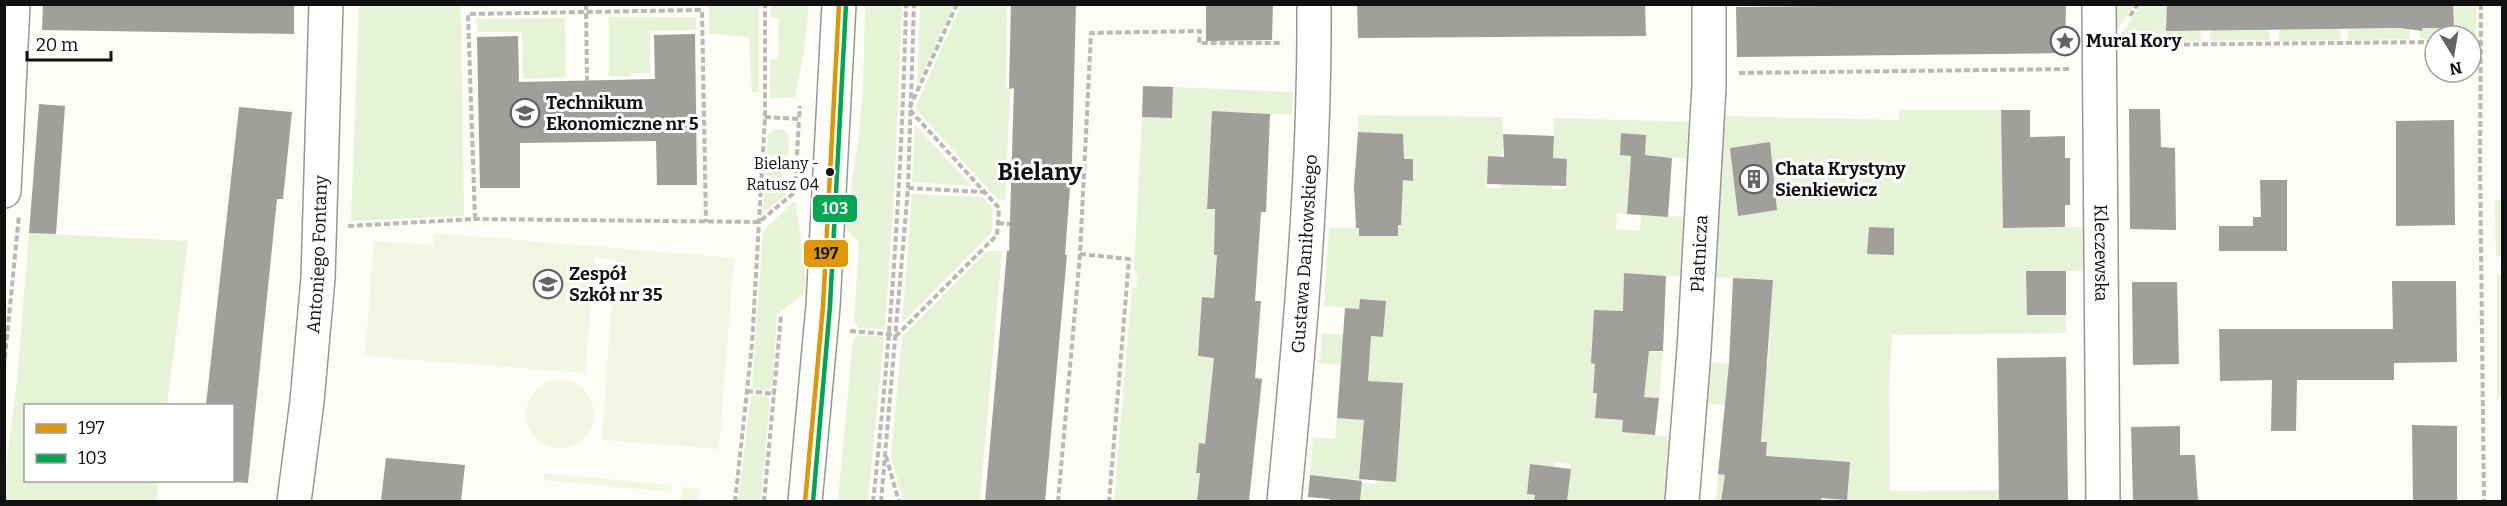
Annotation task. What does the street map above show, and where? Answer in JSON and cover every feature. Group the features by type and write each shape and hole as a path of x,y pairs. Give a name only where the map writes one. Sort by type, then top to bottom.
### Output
{"street":[{"path":"4,191 13,4"},
{"name":"Antoniego Fontany","path":"294,501 307,401 318,278 327,4"},
{"path":"805,501 823,306 838,4"},
{"name":"Gustawa Daniłowskiego","path":"1284,501 1304,290 1312,148 1314,4"},
{"name":"Płatnicza","path":"1682,501 1699,270 1709,86 1709,4"},
{"name":"Kleczewska","path":"2099,4 2103,501"}],"path":[{"path":"586,4 586,81"},
{"path":"735,501 752,344 765,117 765,4"},
{"path":"873,501 889,334 900,169 906,4"},
{"path":"881,501 908,188 914,4"},
{"path":"909,109 957,4"},
{"path":"2481,4 2481,24"},
{"path":"475,219 468,14 702,10 706,222"},
{"path":"1058,501 1080,254 1091,33 1200,32 1199,44 1288,43"},
{"path":"2123,43 2129,45 2423,42"},
{"path":"1736,73 2071,69 2079,64"},
{"path":"2481,84 2484,501"},
{"path":"343,226 475,219 759,222 795,192 802,95"},
{"path":"897,335 998,235 999,208 909,109"},
{"path":"765,117 799,119"},
{"path":"908,188 984,192"},
{"path":"998,223 1010,224"},
{"path":"1080,254 1129,259 1109,501"},
{"path":"764,501 781,316"},
{"path":"849,342 850,331 897,335"},
{"path":"747,391 775,394"},
{"path":"886,453 899,501"}],"green space":[{"path":"1000,4 1007,6 1006,88 1010,91 1005,201 997,199 915,108 961,5"},
{"path":"2167,4 2200,32 2201,41 2129,42 2119,38 2141,5"},
{"path":"359,5 579,5 461,7 464,216 351,221"},
{"path":"709,5 759,5 759,93 752,92 749,37 709,34"},
{"path":"771,5 809,5 804,52 795,97 770,99 770,59 778,59 779,18 770,17"},
{"path":"865,5 902,5 895,179 885,329 859,328 854,321 859,242 845,228 863,90"},
{"path":"920,5 954,5 917,85"},
{"path":"2114,5 2134,5 2116,31"},
{"path":"2453,5 2476,5 2476,24 2453,24"},
{"path":"609,17 696,17 696,30 650,31 650,73 630,73 630,77 609,76"},
{"path":"565,18 566,77 523,79 522,32 478,32 476,19"},
{"path":"2407,28 2410,30 2410,39 2348,40 2348,30 2352,29"},
{"path":"2422,28 2423,39 2420,39 2420,29"},
{"path":"2268,29 2270,40 2210,41 2210,32 2213,30"},
{"path":"2283,29 2337,29 2341,30 2341,40 2279,41 2279,31"},
{"path":"1173,87 1293,92 1292,115 1212,111 1207,209 1216,209 1214,255 1217,255 1214,298 1203,297 1198,356 1214,358 1205,444 1199,444 1196,472 1200,473 1197,501 1114,502 1132,288 1136,288 1138,276 1134,269 1142,117 1172,118"},
{"path":"1900,110 2001,110 2003,228 2087,227 2087,254 2083,255 2083,271 2027,271 2027,315 2066,315 2066,333 1892,335 1889,387 1890,491 2068,490 2068,501 1716,501 1718,474 1759,477 1765,464 1767,443 1761,442 1763,407 1704,404 1706,362 1768,366 1773,280 1711,277 1720,116 1898,120"},
{"path":"1358,115 1503,117 1502,157 1488,156 1487,188 1501,188 1502,183 1552,184 1553,190 1566,189 1567,159 1553,158 1554,118 1692,122 1691,159 1645,155 1646,135 1621,133 1631,156 1627,214 1617,213 1616,229 1640,231 1641,215 1690,217 1686,277 1625,273 1623,311 1594,310 1592,353 1663,351 1659,398 1635,396 1595,366 1593,392 1597,393 1595,418 1623,420 1623,432 1675,437 1669,501 1567,501 1571,464 1555,462 1554,467 1530,464 1527,494 1535,495 1534,502 1360,501 1362,483 1376,484 1377,480 1396,482 1398,459 1361,455 1359,478 1362,480 1310,475 1313,437 1335,439 1337,418 1400,422 1403,383 1368,381 1368,367 1320,363 1322,333 1383,337 1386,302 1360,299 1359,309 1324,306 1329,228 1359,228 1359,236 1398,236 1398,225 1401,225 1403,180 1413,180 1413,159 1404,159 1403,134 1358,132"},
{"path":"915,125 972,186 912,182"},
{"path":"774,129 785,130 789,136 788,156 782,156 781,182 788,182 787,194 763,213 768,134"},
{"path":"912,194 982,197 993,208 992,232 902,323"},
{"path":"2502,199 2502,256 2496,257 2495,200"},
{"path":"793,202 796,203 805,270 805,292 777,315 773,385 768,390 753,389 763,231"},
{"path":"29,233 188,241 167,404 24,404 24,482 159,482 156,501 5,502 5,473 17,381"},
{"path":"434,233 734,258 719,449 602,440 615,259 595,258 585,373 365,356 374,241 433,245"},
{"path":"987,251 1002,251 980,501 903,501 891,456 902,337"},
{"path":"2502,274 2502,395 2497,399 2497,275"},
{"path":"859,335 884,337 868,501 838,501 853,339"},
{"path":"560,380 573,383 584,390 591,401 594,414 591,427 584,438 573,445 560,448 547,445 536,438 529,427 526,414 529,401 536,390 547,383"},
{"path":"766,396 770,400 761,501 738,501 751,397"},
{"path":"544,473 671,485 671,492 544,480"},
{"path":"683,487 700,489 698,501 681,501"}],"building":[{"path":"43,4 294,4 294,34 42,30"},
{"path":"1011,4 1076,4 1072,161 1065,255 1067,255 1045,501 985,501 1007,251 1009,251 1014,88 1009,89"},
{"path":"1206,4 1273,4 1272,40 1206,41"},
{"path":"1357,4 1645,4 1646,36 1358,38"},
{"path":"2066,4 2065,53 1737,57 1736,7"},
{"path":"2167,4 2453,4 2454,24 2423,24 2423,31 2400,28 2166,31"},
{"path":"695,34 697,185 657,185 656,141 520,143 520,188 480,188 477,37 518,36 519,82 655,79 654,35"},
{"path":"1143,86 1173,87 1172,118 1142,117"},
{"path":"39,104 65,106 56,234 29,233"},
{"path":"239,107 292,112 283,199 277,199 248,483 232,482 234,482 234,404 206,404"},
{"path":"2129,109 2160,109 2161,147 2175,148 2176,230 2130,229"},
{"path":"2001,110 2030,110 2030,137 2065,136 2065,158 2070,158 2070,205 2065,205 2065,227 2003,228"},
{"path":"1212,111 1270,114 1266,212 1261,212 1255,301 1261,301 1255,378 1262,379 1249,501 1197,501 1200,473 1196,473 1199,443 1205,444 1214,358 1198,356 1202,297 1214,298 1217,255 1214,255 1215,209 1207,209"},
{"path":"2454,120 2455,225 2396,226 2396,121"},
{"path":"1358,132 1403,134 1404,159 1413,159 1413,181 1403,180 1401,225 1398,225 1398,236 1359,236 1359,228 1356,228 1354,186"},
{"path":"1621,133 1646,135 1645,155 1672,158 1668,217 1627,214 1631,156 1620,155"},
{"path":"1503,134 1554,136 1553,158 1567,159 1566,186 1487,184 1488,156 1504,157"},
{"name":"Chata Krystyny Sienkiewicz","path":"1770,142 1777,210 1738,216 1730,148"},
{"path":"2260,180 2287,180 2287,251 2219,251 2219,226 2253,226 2253,217 2261,217"},
{"path":"1869,227 1894,228 1894,255 1867,254"},
{"path":"2026,271 2066,271 2066,315 2027,315"},
{"path":"1624,273 1666,276 1663,351 1649,351 1644,397 1659,398 1655,435 1622,432 1623,420 1595,418 1597,393 1593,393 1595,364 1591,363 1594,310 1623,311"},
{"path":"1733,278 1773,280 1761,442 1767,442 1766,456 1850,462 1847,500 1821,498 1821,501 1721,501 1725,475 1718,474 1729,364"},
{"path":"2392,281 2456,281 2457,362 2394,363 2394,380 2297,380 2296,431 2271,431 2272,380 2220,381 2219,329 2393,329"},
{"path":"2132,282 2177,282 2179,364 2133,365"},
{"path":"1360,299 1386,301 1383,337 1371,336 1368,381 1403,383 1396,482 1359,479 1364,420 1337,418 1345,308 1359,309"},
{"path":"2066,357 2068,501 1999,501 1997,358"},
{"path":"2412,425 2457,426 2457,501 2413,501"},
{"path":"2180,426 2180,455 2195,455 2198,501 2133,501 2131,427"},
{"path":"386,458 465,465 461,501 381,500"},
{"path":"1530,464 1571,469 1567,501 1534,501 1535,495 1527,494"},
{"path":"1310,475 1362,481 1360,501 1329,501 1330,499 1308,497"}],"transit line":[{"name":"197","path":"805,502 823,306 839,4"},
{"name":"103","path":"813,502 830,306 846,4"}],"place":[{"name":"Mural Kory","path":"2065,41"},
{"name":"Technikum Ekonomiczne nr 5","path":"525,113"},
{"name":"Bielany - Ratusz 04","path":"830,172"},
{"name":"Chata Krystyny Sienkiewicz","path":"1754,179"},
{"name":"Zespół Szkół nr 35","path":"548,284"}],"district":[{"name":"Bielany","path":"1040,172"}]}
